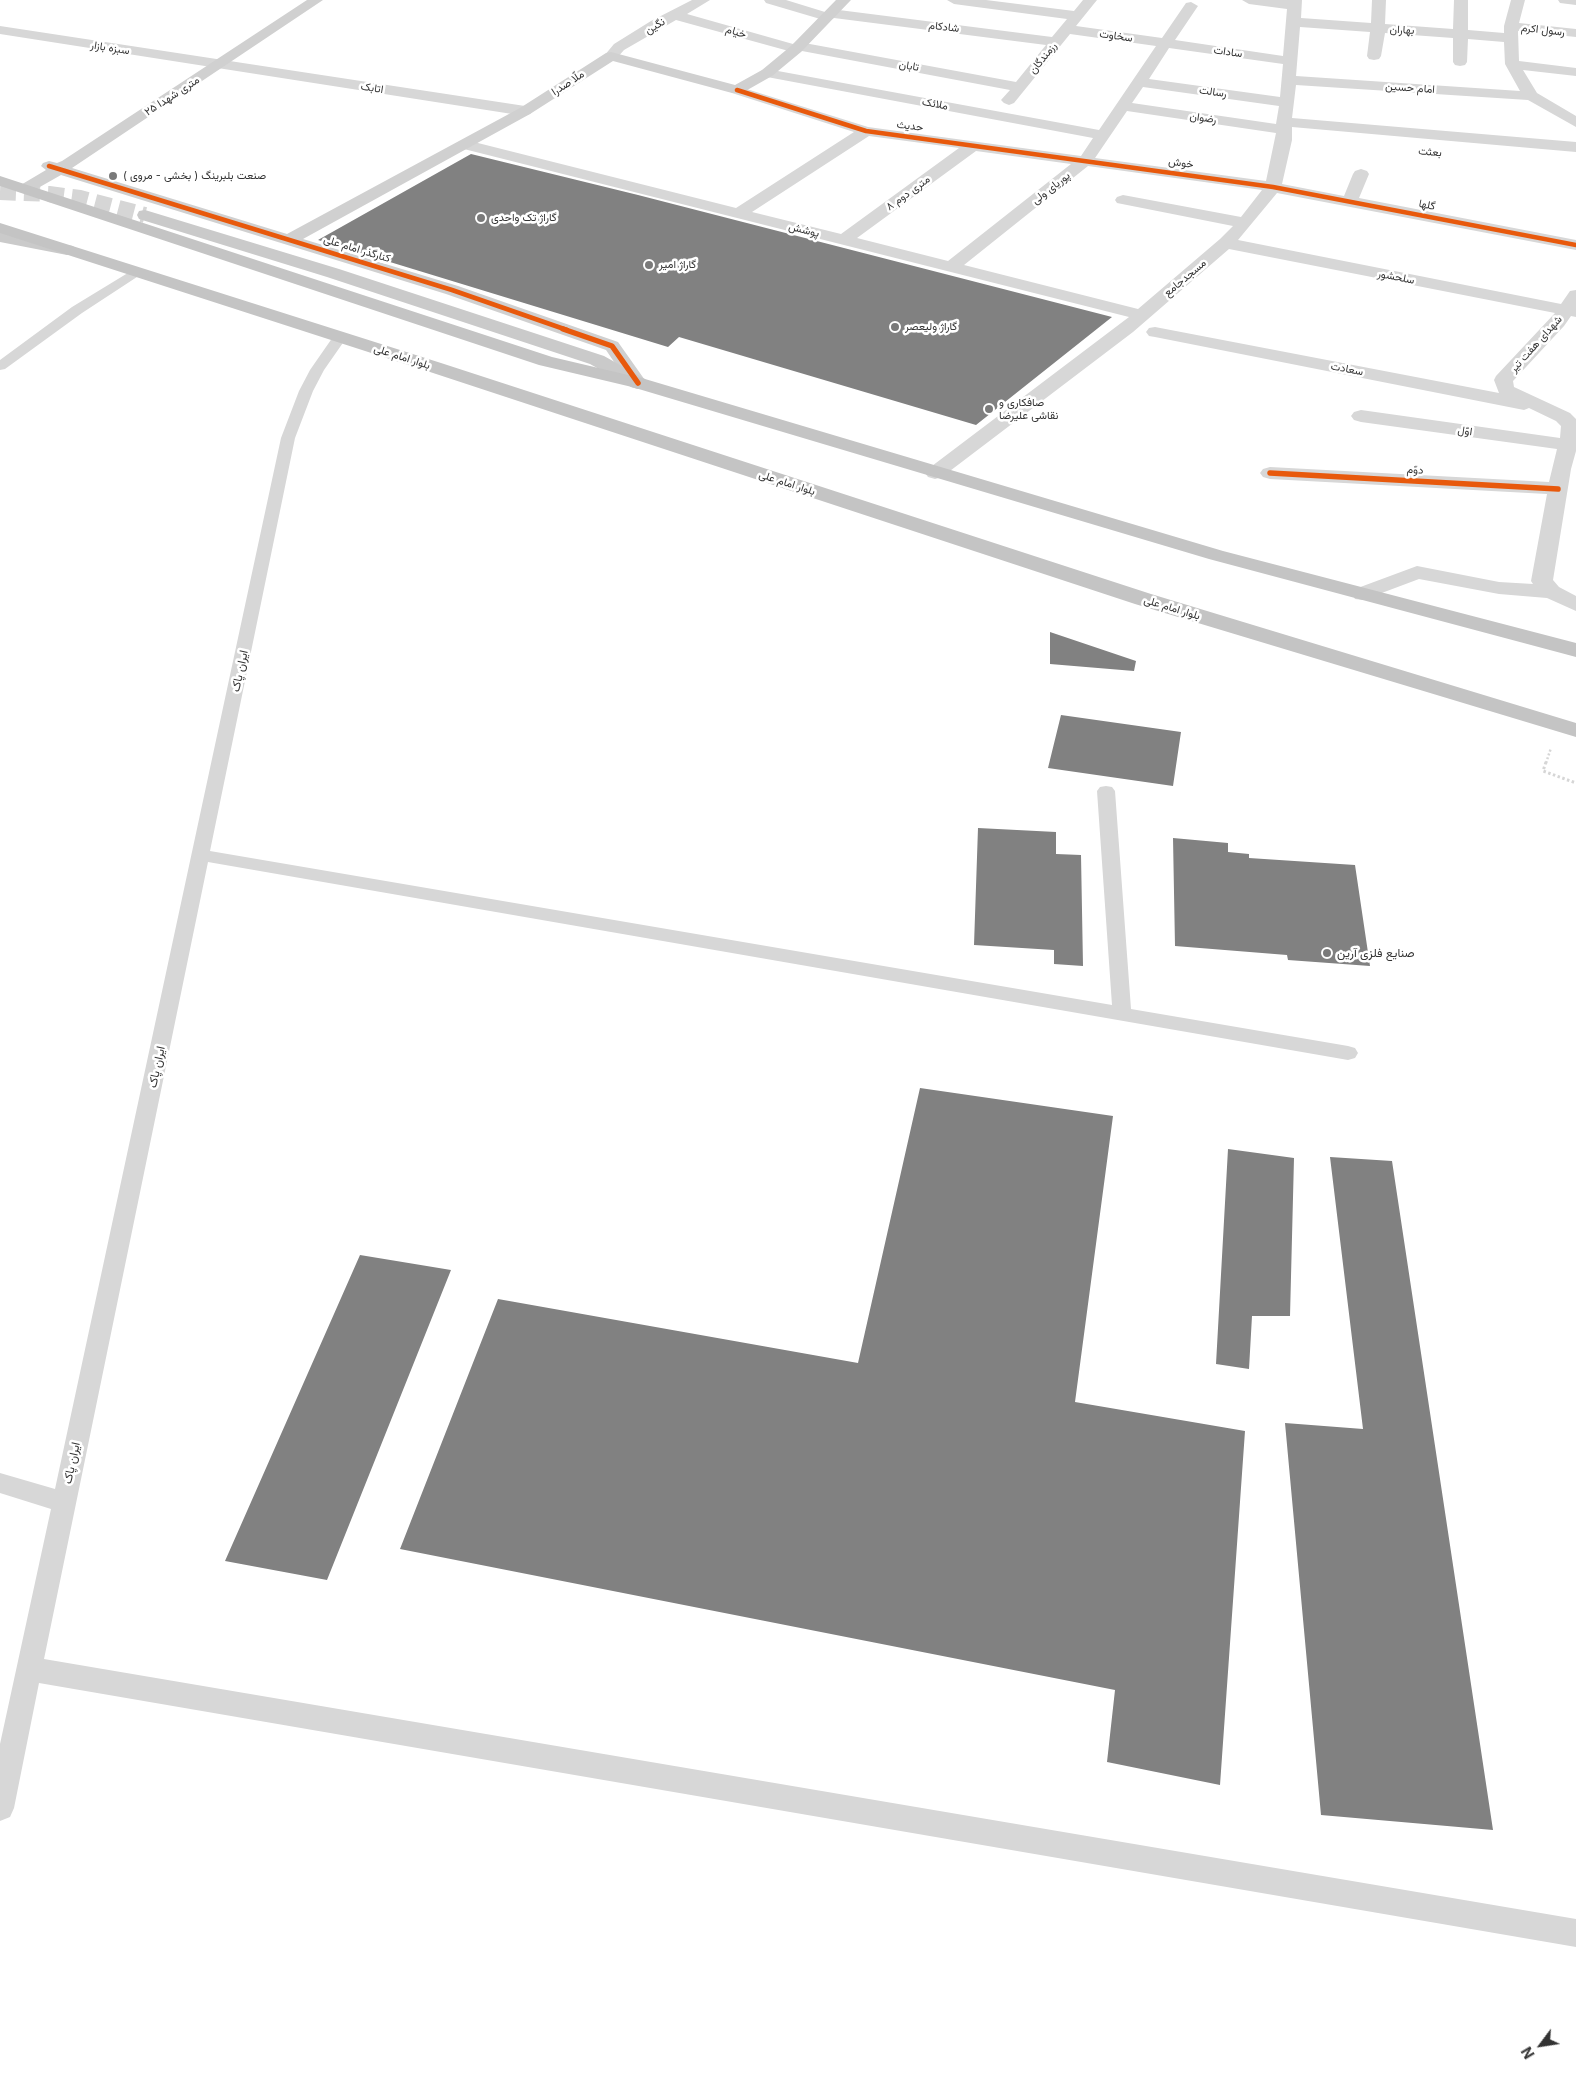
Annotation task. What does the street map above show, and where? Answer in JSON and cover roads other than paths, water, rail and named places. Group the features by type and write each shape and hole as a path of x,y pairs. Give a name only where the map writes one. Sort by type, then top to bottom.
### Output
{"highway":[{"path":"13,185 546,361 638,384 1216,555 1576,650"},
{"name":"بلوار امام علی","path":"0,228 1143,599 1576,730"}],"main road":[{"path":"145,215 333,273 597,360 638,384"},
{"path":"0,237 79,253"}],"street":[{"name":"۲۵ متری شهدا","path":"213,64 296,0"},
{"name":"۲۵ متری شهدا","path":"13,185 54,168 213,64 316,0"},
{"name":"نگین","path":"611,56 619,47 703,0"},
{"name":"شادکام","path":"771,0 829,15 1056,42"},
{"path":"611,56 737,90 767,73 797,47 844,0"},
{"path":"954,0 1078,16"},
{"name":"رزمندگان","path":"996,116 1090,0"},
{"name":"بهاران","path":"1249,0 1378,29 1461,34 1511,32"},
{"path":"1374,56 1378,29 1379,0"},
{"path":"1460,62 1461,0"},
{"path":"1518,0 1511,32 1512,64 1531,96 1576,122"},
{"path":"1565,0 1576,1"},
{"name":"پوریای ولی","path":"951,267 1085,161 1191,6"},
{"name":"مسجدجامع","path":"935,473 1141,315 1226,243 1273,188 1284,130 1294,9"},
{"name":"خیام","path":"675,15 797,47"},
{"name":"سبزه بازار","path":"0,30 213,64"},
{"name":"سخاوت","path":"1066,30 1165,43"},
{"name":"رسول اکرم","path":"1511,32 1576,33"},
{"name":"سادات","path":"1165,43 1291,61"},
{"name":"تابان","path":"797,47 1020,86"},
{"name":"ملّا صدرا","path":"288,240 525,111 611,56"},
{"name":"اتابک","path":"213,64 525,111"},
{"path":"1512,64 1576,72"},
{"name":"ملائک","path":"767,73 1103,135"},
{"name":"امام حسین","path":"1288,80 1531,96"},
{"name":"رسالت","path":"1139,82 1287,103"},
{"name":"حدیث","path":"737,90 866,131 1085,161"},
{"name":"رضوان","path":"1122,106 1284,130"},
{"path":"1284,130 1303,142"},
{"path":"1284,130 1576,147"},
{"path":"739,213 866,131"},
{"name":"پوشش","path":"466,144 1141,315"},
{"name":"۸ متری دوم","path":"844,240 972,146"},
{"name":"خوش","path":"1085,161 1273,188"},
{"name":"کنارگذر امام علی","path":"54,168 452,290 612,346 638,384"},
{"path":"1349,202 1361,174"},
{"name":"گلها","path":"1273,188 1576,245"},
{"path":"1122,200 1245,223"},
{"name":"سلحشور","path":"1226,243 1573,306"},
{"name":"شهدای هفت تیر","path":"1551,592 1542,580 1558,489 1569,470 1568,445 1571,426 1563,417 1506,390 1503,380 1573,306"},
{"name":"سعادت","path":"1155,332 1540,407"},
{"name":"اوّل","path":"1361,416 1568,445"},
{"name":"دوّم","path":"1270,473 1558,489"},
{"path":"1364,594 1417,572 1499,588 1551,592 1576,604"}],"lane":[{"path":"0,366 77,310 136,272"},
{"name":"ایران پاک","path":"0,1808 202,855 288,438 314,377 340,337"},
{"path":"1106,791 1122,1014"},
{"path":"202,855 1348,1053"},
{"path":"0,1483 64,1502"},
{"path":"30,1669 1576,1933"}],"tunnel":[{"path":"0,192 49,194 80,198 145,215"}],"place":[{"name":"صنعت بلبرینگ ( بخشی - مروی )","path":"113,176"},
{"name":"گاراژ تک واحدی","path":"481,218"},
{"name":"گاراژ امیر","path":"649,265"},
{"name":"گاراژ ولیعصر","path":"895,327"},
{"name":"صافکاری و نقاشی عليرضا","path":"989,409"},
{"name":"صنایع فلزی آرین","path":"1327,953"}]}
